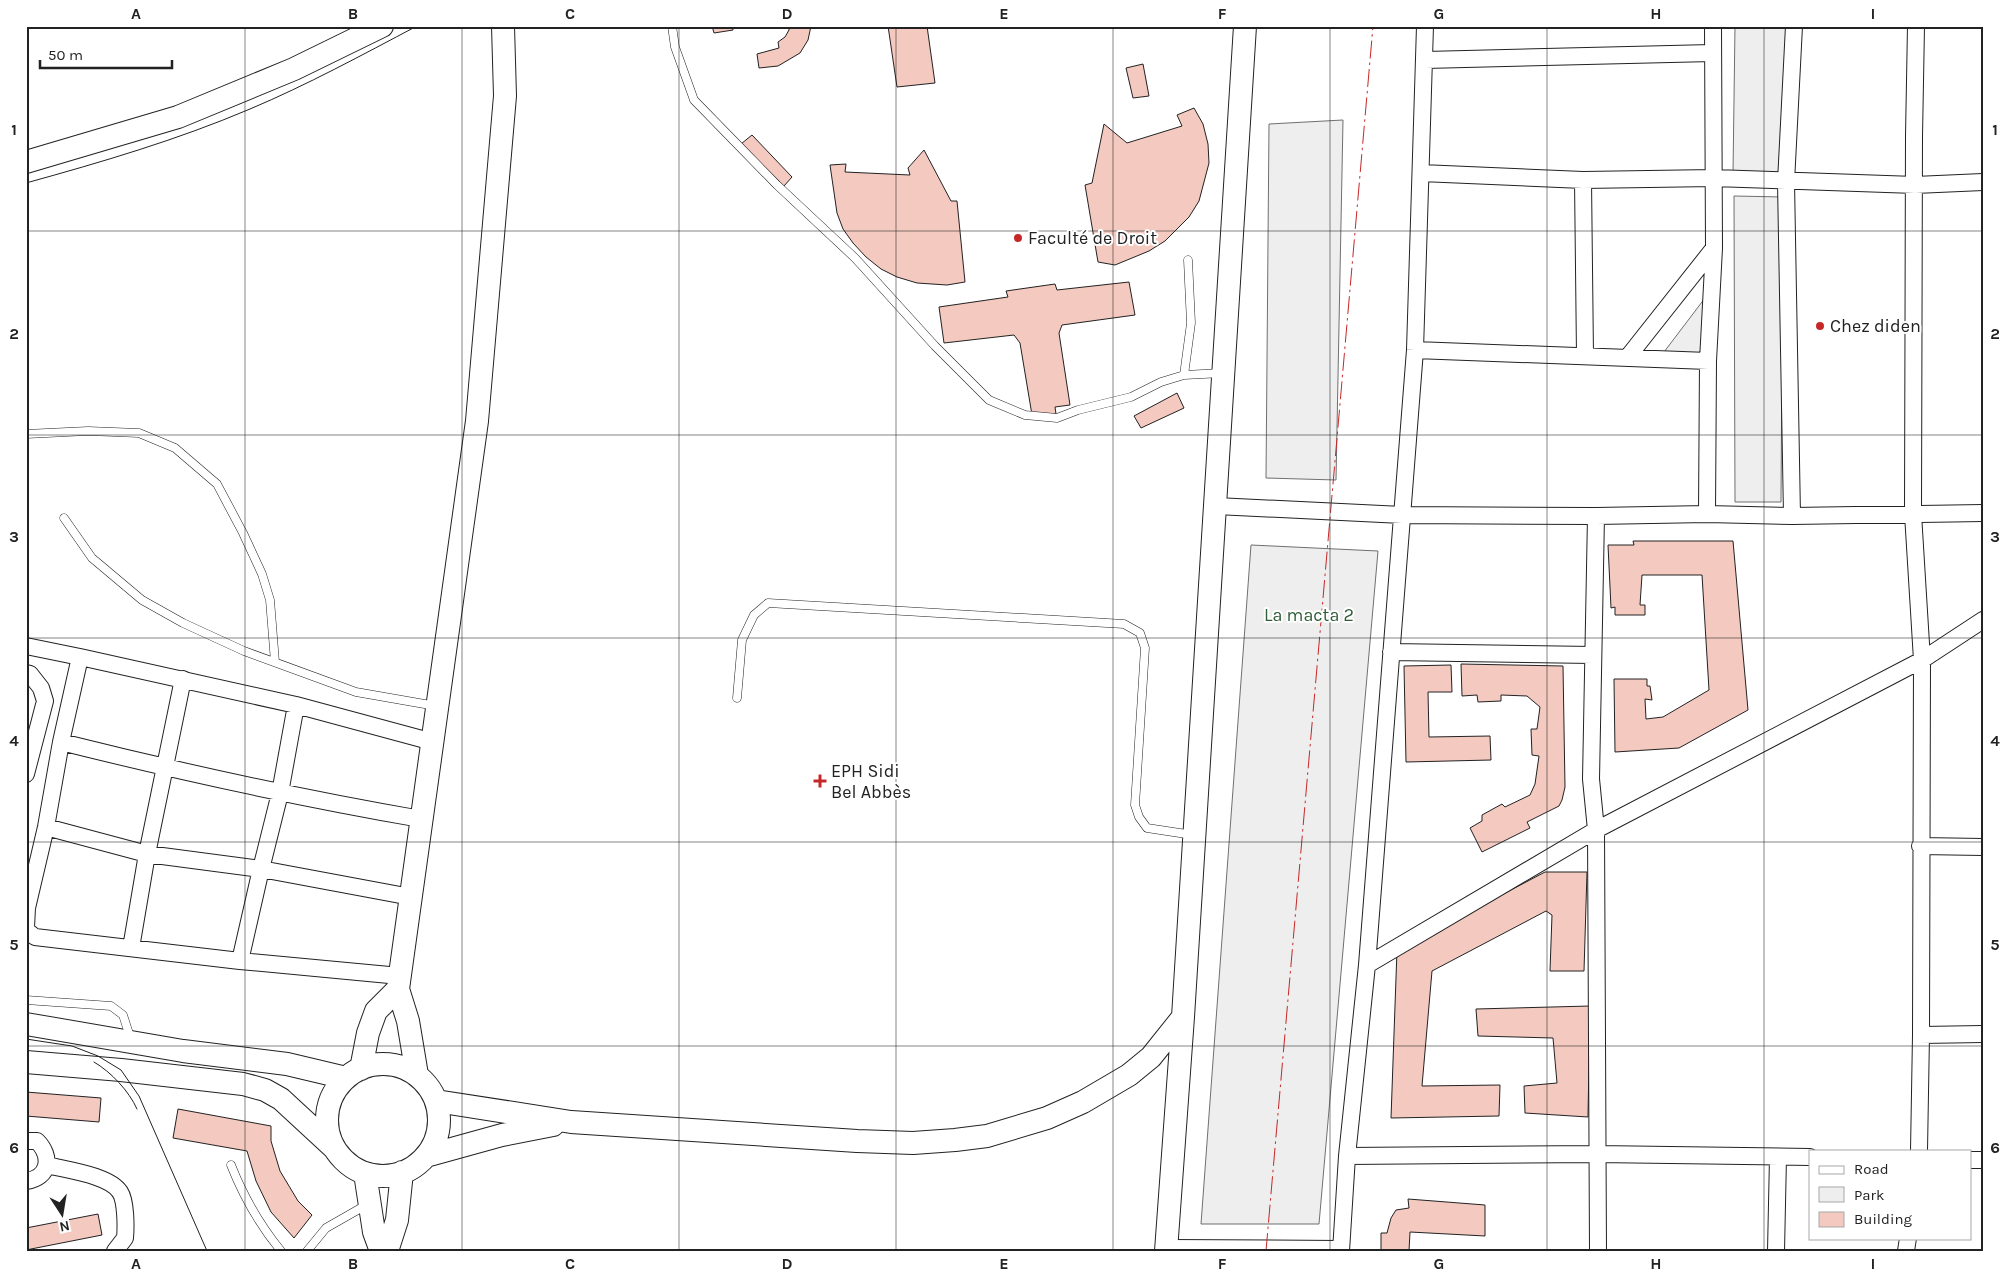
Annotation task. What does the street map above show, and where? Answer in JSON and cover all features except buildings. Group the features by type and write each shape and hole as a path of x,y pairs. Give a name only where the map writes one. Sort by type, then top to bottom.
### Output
{"main road":[{"path":"26,162 178,117 294,69 382,26"},
{"path":"417,1075 408,1021 399,983 477,421 505,96 503,26"},
{"path":"1166,1249 1195,835 1245,26"},
{"path":"354,1073 376,1011 399,983"},
{"path":"436,1100 571,1122 778,1137 894,1143 987,1136 1047,1118 1103,1092 1129,1075 1151,1057 1183,1017"},
{"path":"26,1024 183,1051 354,1073"},
{"path":"26,1062 121,1070 243,1084 265,1090 281,1099 334,1148 342,1159 365,1173 377,1176 402,1172 411,1168 426,1156 434,1143 438,1130 439,1115 436,1100 428,1086 417,1075 404,1068 390,1064 375,1065 354,1073 334,1093 328,1111 328,1130 334,1148"},
{"path":"426,1156 536,1127 571,1122"},
{"path":"387,1251 397,1220 402,1172"},
{"path":"365,1173 374,1232 381,1251"}],"street":[{"path":"1166,1249 1341,1250 1347,1156 1367,965 1415,350 1425,26"},
{"path":"1707,514 1708,361 1714,248 1713,26"},
{"path":"1792,516 1786,182 1794,26"},
{"path":"1916,26 1913,514 1922,660 1920,846 1921,1035 1918,1150"},
{"path":"1425,60 1712,53"},
{"path":"1421,173 1582,180 1714,178 1915,185 1983,182"},
{"path":"1582,180 1586,356"},
{"path":"1627,358 1714,248"},
{"path":"1415,350 1708,361"},
{"path":"1216,506 1402,515 1596,516 1707,514 1792,516 1983,513"},
{"path":"1596,516 1591,779 1596,830 1598,1251"},
{"path":"1367,965 1596,830 1922,660 1983,620"},
{"path":"26,646 296,705 433,742"},
{"path":"1391,652 1593,655"},
{"path":"80,657 61,742 46,827 27,908 26,928 35,937 240,961 399,983"},
{"path":"26,673 30,674 41,688 45,701 26,774"},
{"path":"131,948 183,679"},
{"path":"240,961 280,793 296,705"},
{"path":"61,742 166,768 280,793 421,819"},
{"path":"46,827 148,854 261,868 411,897"},
{"path":"1920,846 1983,847"},
{"path":"1921,1035 1983,1034"},
{"path":"26,1141 37,1141 45,1149 47,1165 42,1174 26,1181"},
{"path":"1347,1156 1597,1154 1809,1158"},
{"path":"1776,1251 1778,1157"},
{"path":"47,1165 106,1180 120,1192 124,1206 125,1238 114,1251"}],"lane":[{"path":"672,26 675,47 694,100 777,185 855,258 989,400 1025,415 1057,418 1078,410 1131,397 1161,382 1184,375 1224,373"},
{"path":"1184,375 1191,323 1188,260"},
{"path":"26,434 88,431 139,433 175,448 217,484 244,534 265,583 270,600 275,662"},
{"path":"64,518 92,558 142,600 227,643 356,692 438,706"},
{"path":"737,698 742,640 754,615 768,603 1124,624 1140,633 1145,648 1134,805 1138,817 1147,828 1195,835"},
{"path":"26,1000 111,1006 123,1015 132,1042"},
{"path":"231,1165 238,1184 260,1225 281,1251"},
{"path":"307,1251 326,1228 369,1204"}],"green space":[{"path":"1735,26 1786,26 1785,173 1733,173"},
{"path":"1343,120 1336,480 1266,478 1269,124"},
{"path":"1734,196 1783,197 1781,502 1735,502"},
{"path":"1705,298 1706,353 1664,352"},
{"name":"La macta 2","path":"1251,545 1378,551 1319,1224 1201,1224"}],"tram line":[{"path":"26,183 139,150 223,120 313,80 417,26"},
{"path":"26,1039 72,1046 98,1056 121,1070 139,1096 207,1251"},
{"path":"94,1062 119,1082 137,1109"}],"power":[{"path":"1266,1251 1373,26"}],"place":[{"name":"Faculté de Droit","path":"1018,238"},
{"name":"Chez diden","path":"1820,326"},
{"name":"EPH Sidi Bel Abbès","path":"820,781"}]}
